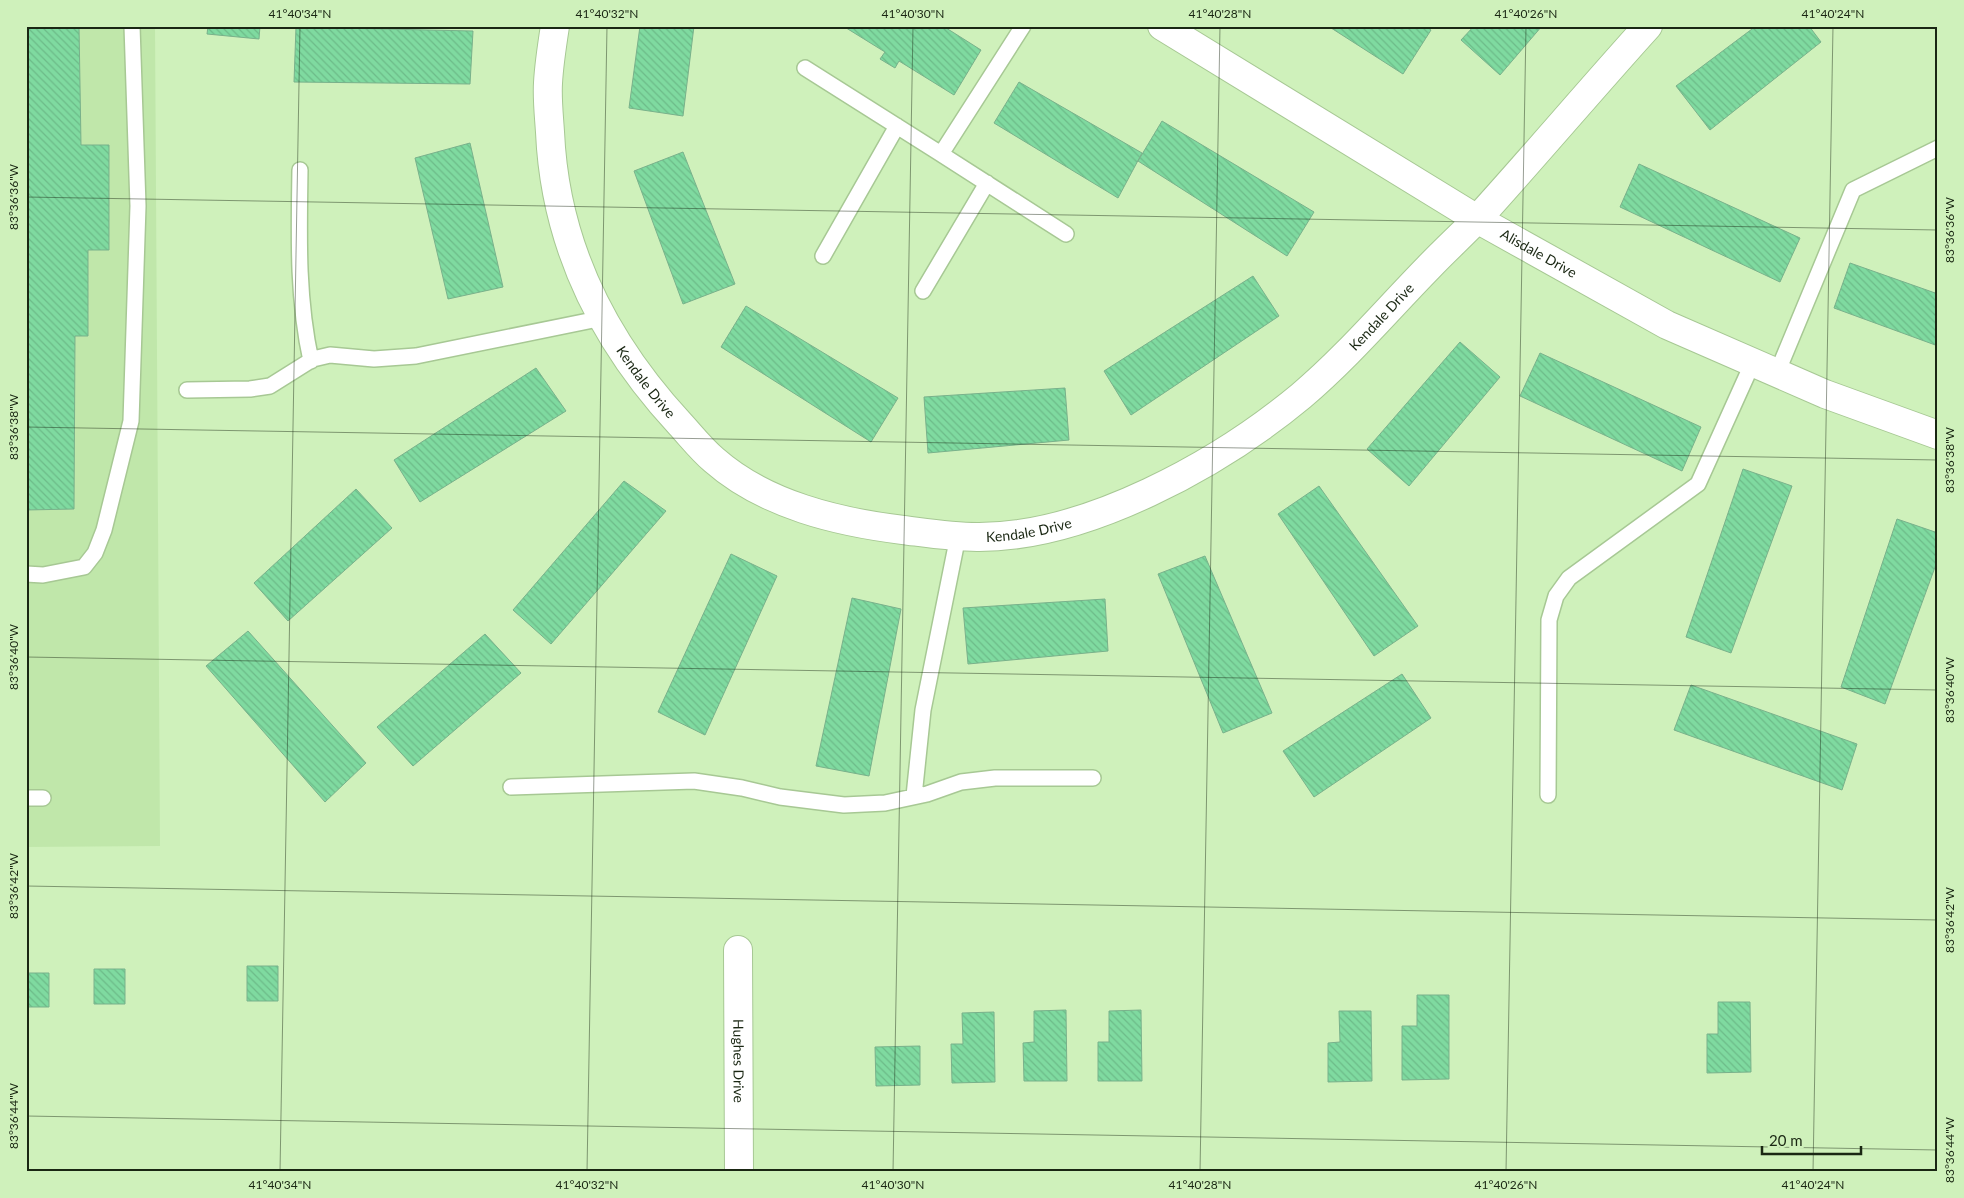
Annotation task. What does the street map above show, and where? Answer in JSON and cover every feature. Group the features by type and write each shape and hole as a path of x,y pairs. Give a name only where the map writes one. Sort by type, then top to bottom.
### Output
{"street":[{"name":"Kendale Drive","path":"555,26 547,87 551,153 558,205 572,253 603,318 623,351 664,406 714,461 754,488 801,508 840,519 883,528 958,536 1011,535 1052,528 1093,515 1184,473 1235,445 1301,396 1359,342 1477,219 1648,26"},
{"name":"Alisdale Drive","path":"1162,26 1477,219 1667,325 1825,394 1938,435"},
{"name":"Hughes Drive","path":"738,950 739,1172"}],"lane":[{"path":"26,574 43,575 84,567 95,553 104,530 130,421 138,206 132,26"},
{"path":"941,154 1023,26"},
{"path":"805,68 1066,234"},
{"path":"822,256 897,126"},
{"path":"1548,795 1549,620 1556,596 1570,578 1698,484 1765,367 1853,190 1938,148"},
{"path":"300,170 299,280 303,323 311,361"},
{"path":"923,291 986,183"},
{"path":"187,390 250,389 270,386 311,361 330,355 374,359 416,356 603,318"},
{"path":"914,796 923,710 958,536"},
{"path":"512,787 694,781 742,788 780,797 844,804 885,803 961,782 996,778 1093,778"},
{"path":"26,798 43,798"}],"shaded area":[{"path":"26,26 155,26 160,846 26,847"}],"building":[{"path":"26,26 79,26 81,145 109,145 109,250 88,250 88,336 75,336 74,509 26,510"},
{"path":"208,26 260,26 259,39 207,34"},
{"path":"640,26 694,26 683,116 629,108"},
{"path":"843,26 943,26 981,50 954,95 899,61 895,68 880,59 885,52"},
{"path":"1328,26 1425,26 1431,30 1403,74"},
{"path":"1474,26 1542,26 1500,75 1461,40"},
{"path":"1756,26 1809,26 1821,42 1710,130 1676,86"},
{"path":"296,27 473,31 470,84 294,82"},
{"path":"1019,82 1142,153 1118,198 994,123"},
{"path":"1162,121 1314,212 1287,256 1138,161"},
{"path":"470,143 503,287 448,299 415,158"},
{"path":"683,152 735,284 683,304 634,171"},
{"path":"1639,164 1800,238 1780,282 1620,207"},
{"path":"1850,263 1938,294 1938,346 1834,308"},
{"path":"1253,276 1279,316 1131,415 1104,371"},
{"path":"746,306 898,398 871,442 721,347"},
{"path":"1460,342 1500,377 1409,486 1367,449"},
{"path":"1540,353 1701,427 1682,471 1520,396"},
{"path":"536,368 566,411 420,502 394,460"},
{"path":"1065,388 1069,440 928,453 924,397"},
{"path":"1743,469 1792,486 1731,653 1686,637"},
{"path":"624,481 666,511 551,644 513,610"},
{"path":"1319,486 1418,626 1374,656 1278,514"},
{"path":"356,489 392,528 288,621 254,583"},
{"path":"1897,519 1938,533 1938,559 1885,704 1841,687"},
{"path":"731,554 777,576 705,735 658,712"},
{"path":"1205,556 1272,713 1223,733 1158,574"},
{"path":"852,598 901,609 869,776 816,766"},
{"path":"1105,599 1108,651 968,664 963,608"},
{"path":"248,631 366,763 325,802 206,666"},
{"path":"485,634 521,673 413,766 377,727"},
{"path":"1402,674 1431,718 1314,797 1283,751"},
{"path":"1691,685 1857,744 1842,790 1674,730"},
{"path":"247,966 278,966 278,1001 247,1001"},
{"path":"94,969 125,969 125,1004 94,1004"},
{"path":"26,973 49,973 49,1007 26,1007"},
{"path":"1417,995 1449,995 1449,1079 1402,1080 1402,1026 1417,1026"},
{"path":"1718,1002 1750,1002 1751,1072 1707,1073 1707,1034 1718,1034"},
{"path":"1066,1010 1067,1081 1024,1081 1023,1043 1034,1042 1034,1011"},
{"path":"1141,1010 1142,1081 1098,1081 1098,1042 1109,1042 1109,1011"},
{"path":"1339,1011 1371,1011 1372,1081 1328,1082 1328,1043 1340,1042"},
{"path":"994,1012 995,1082 952,1083 951,1044 963,1044 962,1013"},
{"path":"920,1046 920,1085 876,1086 875,1047"}]}
